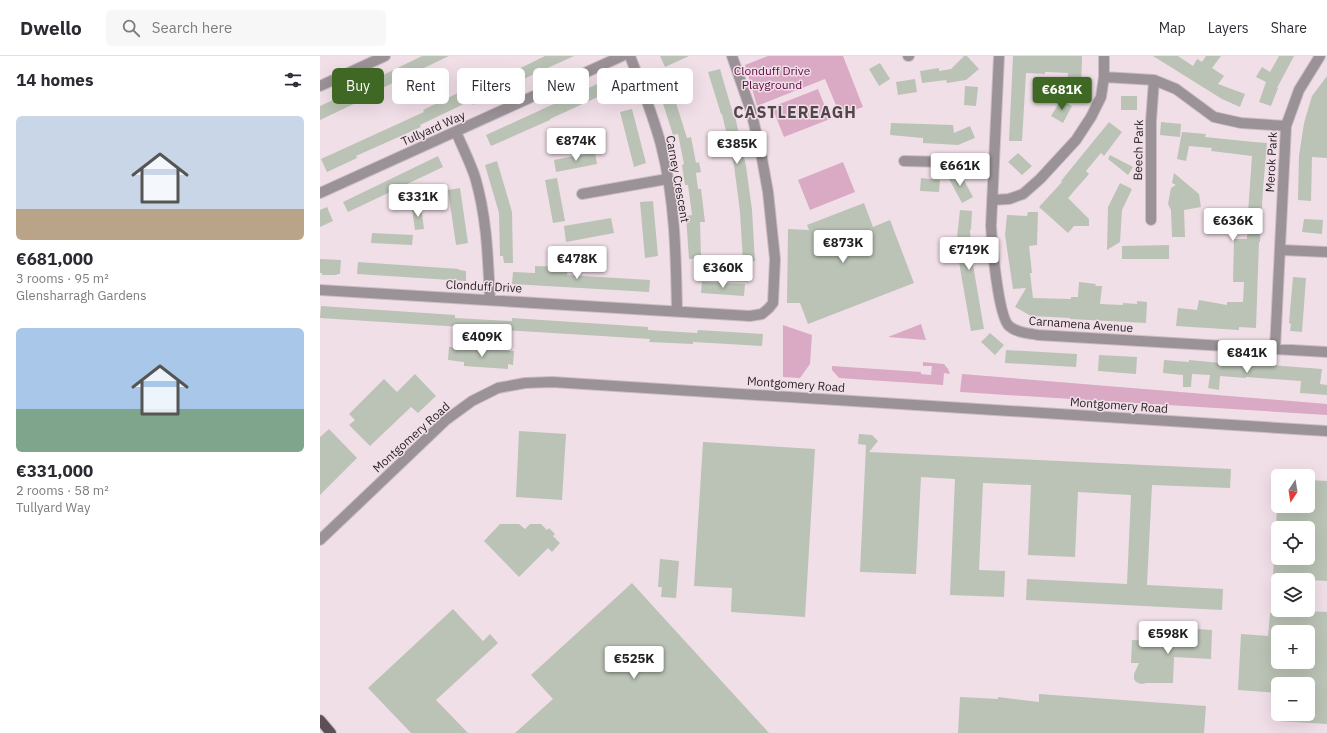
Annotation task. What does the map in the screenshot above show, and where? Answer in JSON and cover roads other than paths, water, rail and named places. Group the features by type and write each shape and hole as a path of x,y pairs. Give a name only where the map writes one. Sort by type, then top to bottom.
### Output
{"main road":[{"path":"320,720 331,733"}],"street":[{"path":"320,86 385,56"},
{"name":"Tullyard Way","path":"320,193 622,56"},
{"name":"Carney Crescent","path":"630,56 661,145 675,235 678,311"},
{"name":"Clonduff Drive","path":"320,290 750,316 762,314 770,308 773,303 775,258 768,192 754,121 732,56"},
{"name":"Carnamena Avenue","path":"999,56 991,226 992,250 1004,317 1008,325 1020,332 1038,335 1275,349"},
{"path":"992,200 1009,199 1023,194 1040,179 1076,140 1091,117 1101,97 1104,77 1104,56"},
{"name":"Merok Park","path":"1275,349 1286,126 1299,90 1320,56"},
{"path":"1104,77 1154,80 1176,89 1214,117 1241,123 1286,126"},
{"name":"Beech Park","path":"1151,220 1151,121 1154,80"},
{"path":"456,132 475,177 484,217 490,300"},
{"path":"904,161 994,163"},
{"path":"582,194 667,179"},
{"path":"1281,250 1327,252"},
{"path":"1275,349 1327,352"},
{"name":"Montgomery Road","path":"320,540 446,420 472,401 498,388 525,383 567,383 1327,431"}],"district":[{"name":"CASTLEREAGH","path":"795,112"}],"park label":[{"name":"Clonduff Drive Playground","path":"772,77"}]}
